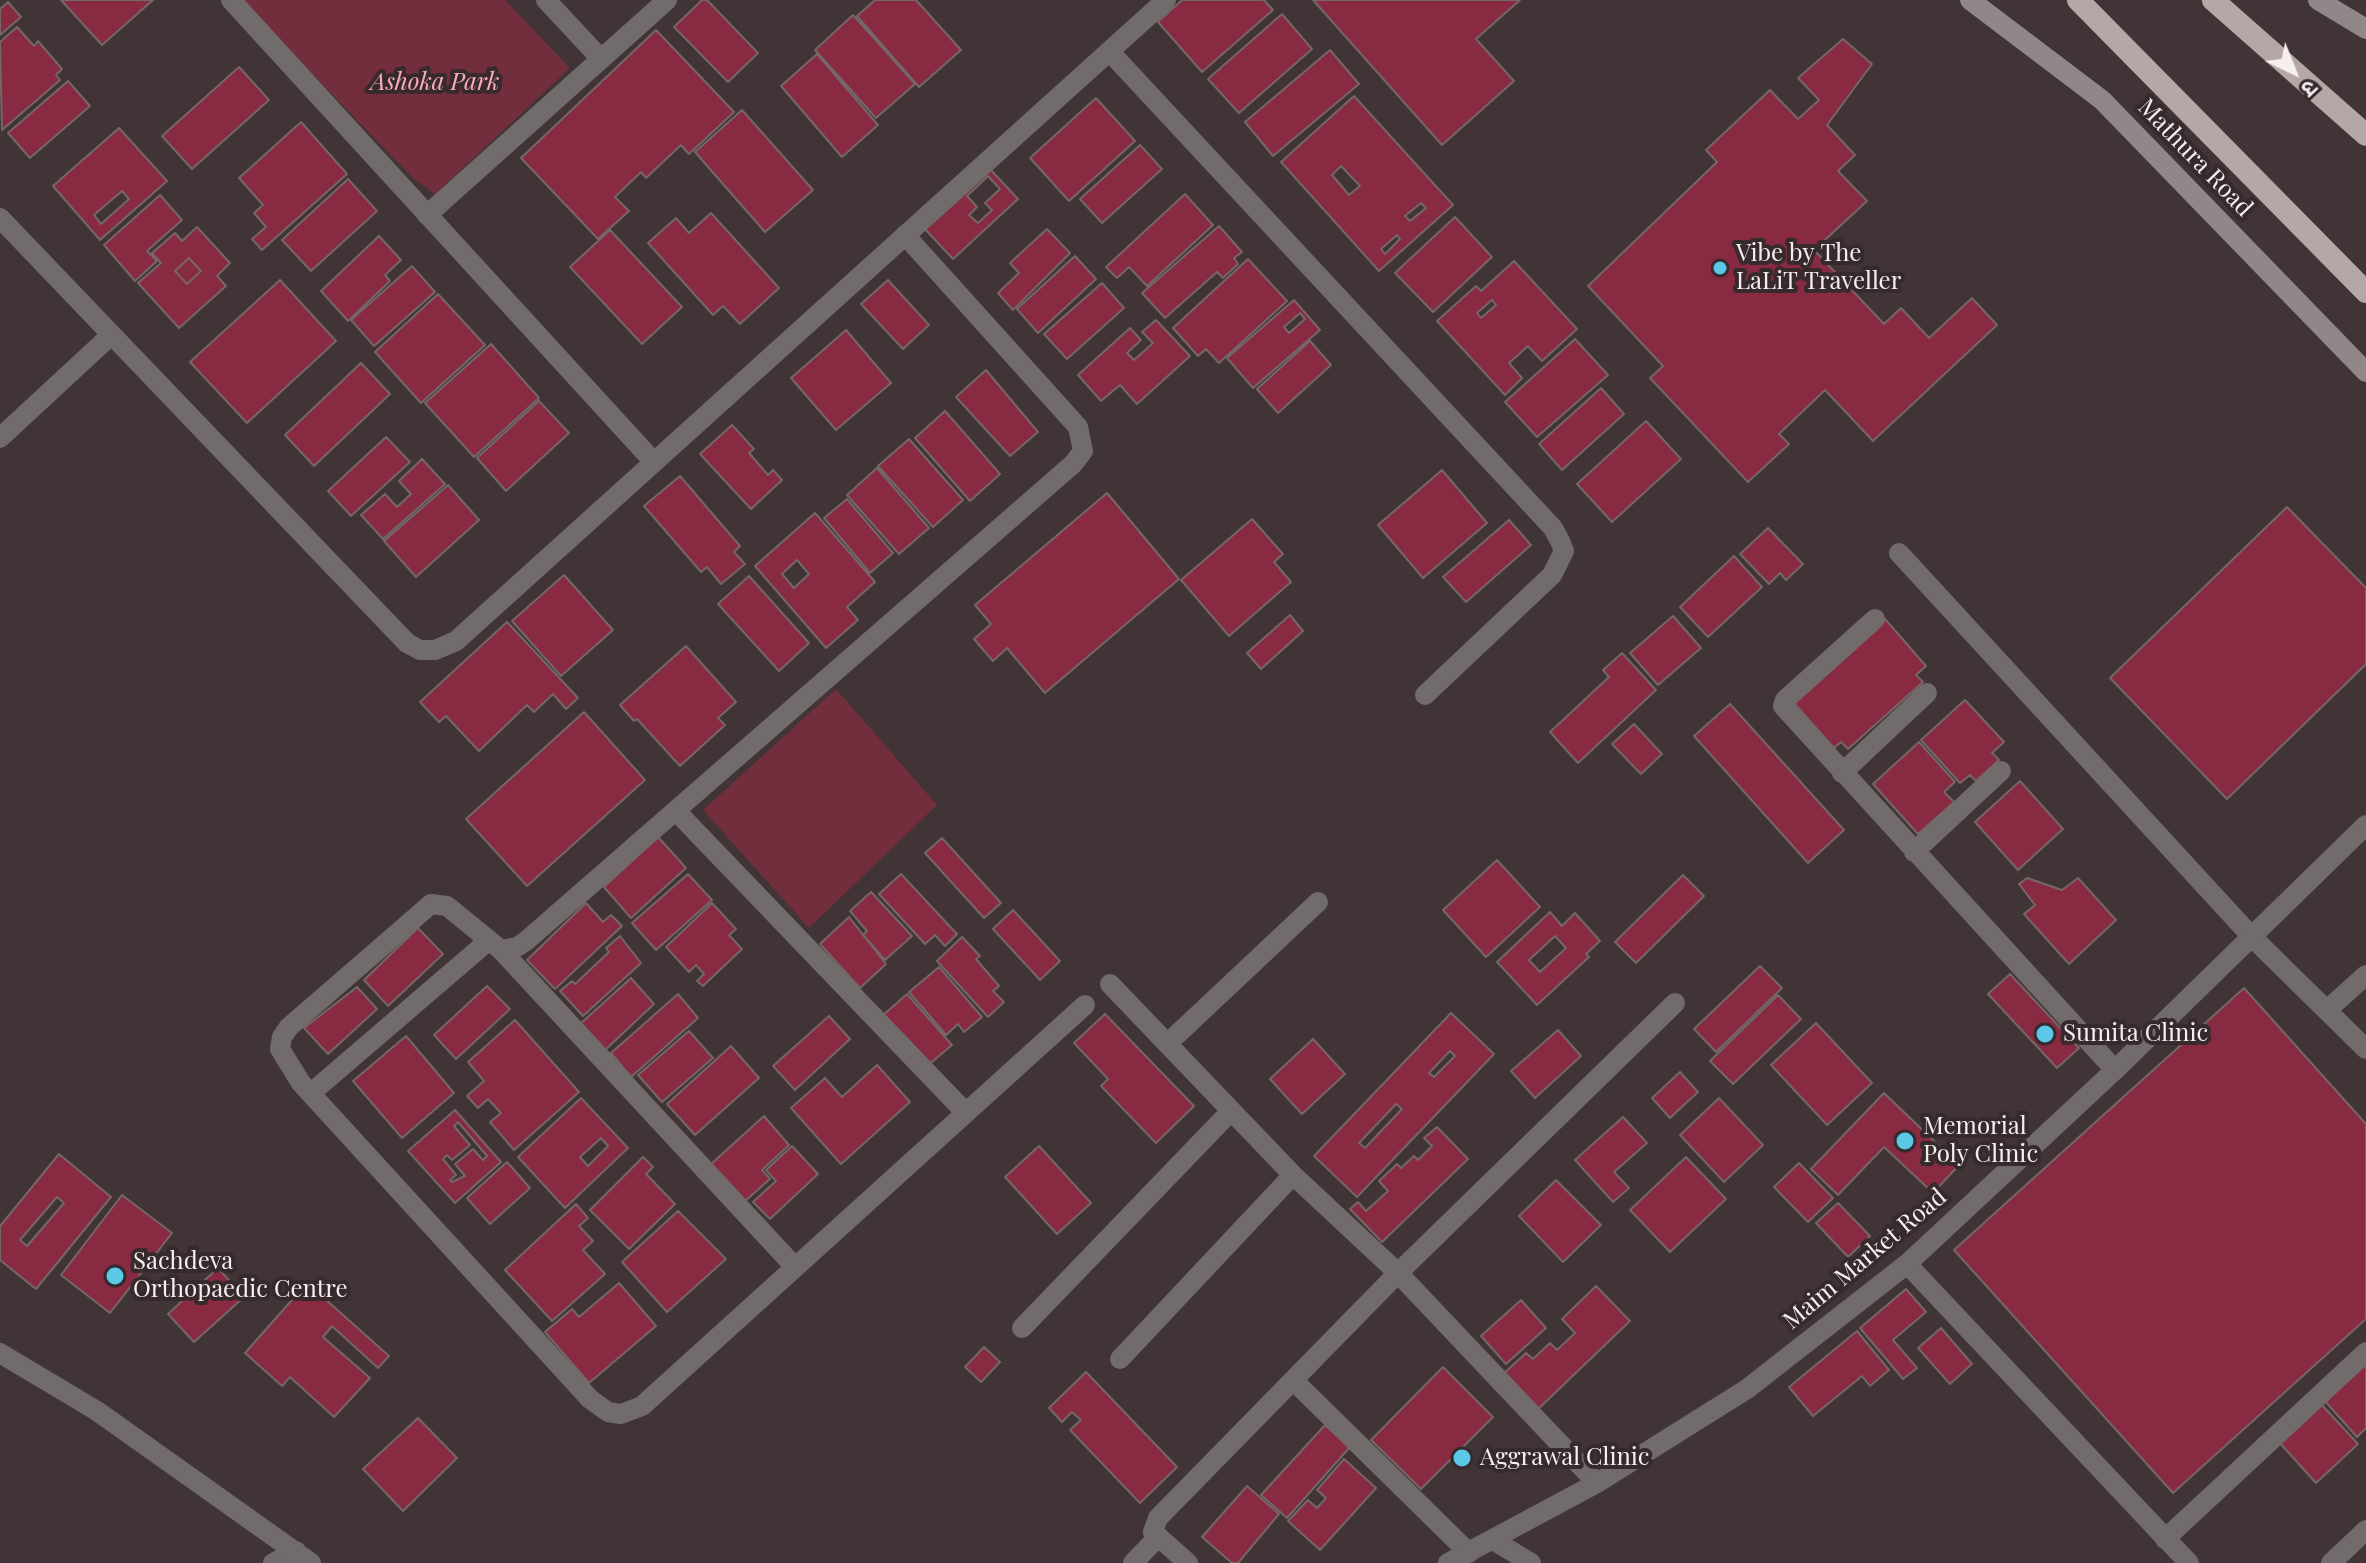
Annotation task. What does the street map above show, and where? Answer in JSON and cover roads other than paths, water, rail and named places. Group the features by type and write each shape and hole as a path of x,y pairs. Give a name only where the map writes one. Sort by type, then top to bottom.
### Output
{"highway":[{"name":"Mathura Road","path":"2078,0 2366,292"},
{"path":"2213,0 2366,135"}],"main road":[{"name":"Mathura Road","path":"1970,0 2102,100 2366,372"},
{"path":"2318,0 2366,29"}],"street":[{"path":"231,0 653,461"},
{"path":"546,0 601,59"},
{"path":"427,215 667,0"},
{"path":"0,218 407,643 420,650 435,650 456,641 1166,0"},
{"path":"1110,52 1553,528 1560,541 1564,551 1552,575 1425,695"},
{"path":"311,1093 494,946 517,947 526,941 1073,464 1083,451 1078,427 905,235"},
{"path":"0,438 110,336"},
{"path":"1899,553 2252,937 2366,1049"},
{"path":"1875,619 1785,700 1783,706 2115,1070"},
{"path":"1842,773 1927,693"},
{"path":"1914,852 2001,771"},
{"path":"677,812 966,1113"},
{"name":"Maim Market Road","path":"1448,1563 1597,1483 1747,1389 1907,1264 2115,1070 2366,825"},
{"path":"1167,1044 1318,902"},
{"path":"795,1267 494,946 447,906 431,904 282,1037 282,1056 311,1093 590,1399 608,1412 621,1414 642,1406 1085,1005"},
{"path":"2327,1010 2366,975"},
{"path":"1110,984 1293,1175 1398,1273 1597,1483"},
{"path":"1188,1563 1158,1537 1152,1527 1158,1518 1398,1273 1675,1003"},
{"path":"1022,1328 1231,1111"},
{"path":"1120,1359 1293,1175"},
{"path":"1907,1264 2189,1563"},
{"path":"2165,1539 2366,1352"},
{"path":"0,1353 97,1411 303,1557"},
{"path":"1293,1380 1469,1553"},
{"path":"2331,1563 2366,1530"},
{"path":"1133,1563 1158,1537"},
{"path":"1493,1540 1531,1563"},
{"path":"273,1563 303,1557"}],"place":[{"name":"Vibe by The LaLiT Traveller","path":"1720,268"},
{"name":"Sumita Clinic","path":"2045,1034"},
{"name":"Memorial Poly Clinic","path":"1905,1141"},
{"name":"Sachdeva Orthopaedic Centre","path":"115,1276"},
{"name":"Aggrawal Clinic","path":"1462,1458"}],"park label":[{"name":"Ashoka Park","path":"435,83"}]}
